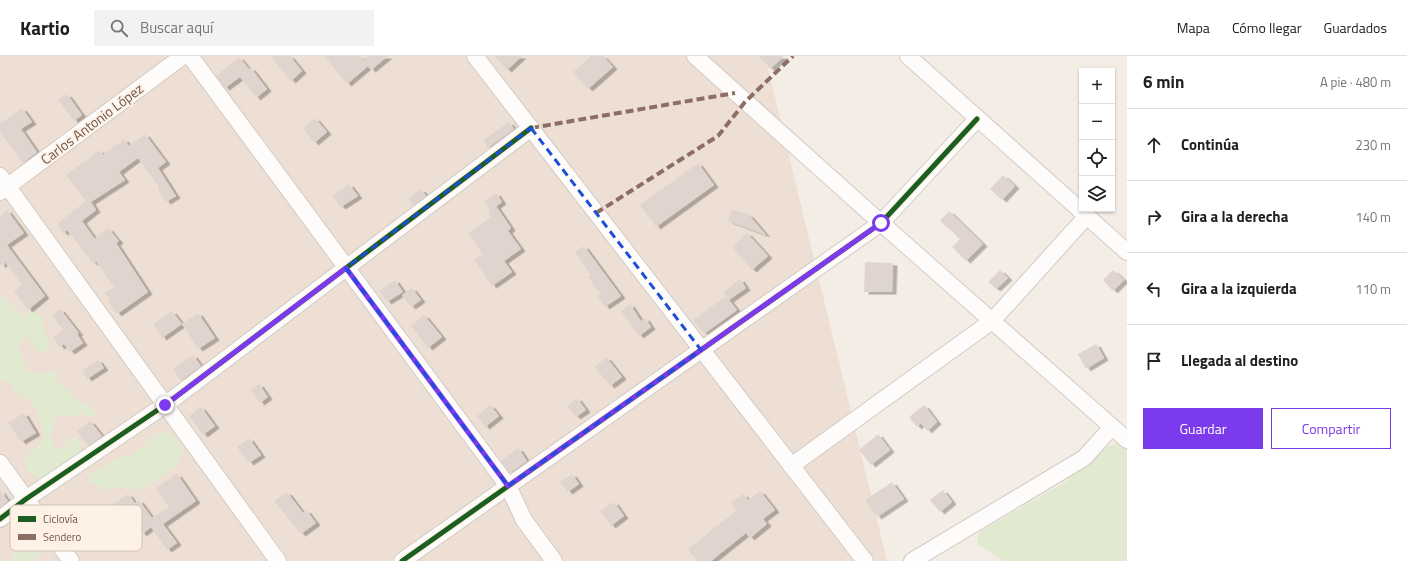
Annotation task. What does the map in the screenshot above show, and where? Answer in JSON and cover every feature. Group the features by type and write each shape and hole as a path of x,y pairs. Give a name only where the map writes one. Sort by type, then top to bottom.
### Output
{"street":[{"name":"Carlos Antonio López","path":"2,185 183,56"},
{"path":"190,56 508,486 524,520 554,561"},
{"path":"476,56 865,561"},
{"path":"695,56 881,223 1127,440"},
{"path":"908,56 1127,252"},
{"path":"402,561 881,223 977,118"},
{"path":"18,505 165,405 531,128"},
{"path":"2,185 165,405 278,561"},
{"path":"791,466 992,321 1087,216"},
{"path":"912,561 1084,458 1112,427"},
{"path":"0,463 30,505"},
{"path":"0,519 10,511"},
{"path":"64,551 71,561"}],"highlighted area":[{"path":"531,128 701,350 508,486 346,268"}],"shaded area":[{"path":"0,56 765,56 887,561 0,561"}],"green space":[{"path":"0,295 14,307 16,312 24,317 31,311 41,316 45,322 41,326 50,346 48,351 40,352 26,337 18,344 26,369 38,373 44,373 51,370 56,373 59,384 68,389 75,398 94,409 96,414 91,417 80,413 72,417 59,415 56,418 52,430 54,448 59,450 64,447 70,438 75,438 80,441 82,452 40,480 27,470 25,460 40,443 43,436 38,412 30,402 13,391 14,386 0,378"},
{"path":"165,430 181,444 182,452 177,464 158,480 139,491 129,486 108,490 87,481 92,472 115,460 125,456 131,456 155,435"},
{"path":"1117,443 1127,446 1127,561 1003,561 977,544 979,532 1065,482 1096,452"},
{"path":"12,551 43,551 35,559 12,561"}],"building":[{"path":"270,56 290,56 302,71 291,81"},
{"path":"324,56 360,56 364,60 369,56 388,56 371,70 368,66 347,84"},
{"path":"494,56 522,56 507,70"},
{"path":"591,56 603,56 613,67 588,89 573,72"},
{"path":"759,56 784,56 770,69"},
{"path":"239,57 249,69 251,68 267,89 256,98 240,77 225,88 216,76"},
{"path":"67,94 82,115 74,121 58,100"},
{"path":"22,108 32,122 21,129 37,152 23,163 0,133 0,124"},
{"path":"315,118 327,132 314,143 303,128"},
{"path":"509,122 514,129 488,148 483,140"},
{"path":"145,134 166,162 158,168 176,196 166,202 158,189 159,187 138,158 119,172 125,180 91,202 96,210 82,221 95,239 108,228 119,241 116,243 148,292 117,314 108,301 110,300 105,293 114,287 96,261 93,263 67,230 63,233 57,224 86,201 66,175 99,150 103,155 124,139 129,146"},
{"path":"698,163 714,185 656,227 640,205"},
{"path":"1003,175 1015,186 1002,200 990,189"},
{"path":"349,184 358,196 341,207 332,196"},
{"path":"421,189 426,196 413,206 408,198"},
{"path":"496,193 502,202 496,206 511,228 508,231 521,249 504,261 512,272 492,286 474,260 483,254 468,233 491,217 488,212 490,210 484,201"},
{"path":"732,209 749,215 766,235 728,221"},
{"path":"7,210 24,233 7,245 45,296 28,310 14,291 22,285 5,262 0,266 0,216"},
{"path":"949,211 983,244 966,261 952,247 960,239 940,221"},
{"path":"747,233 768,256 752,270 732,247"},
{"path":"584,246 621,296 605,307 597,295 600,294 588,277 591,275 575,252"},
{"path":"865,262 893,263 892,292 864,292"},
{"path":"1000,270 1008,278 996,289 988,282"},
{"path":"1113,270 1124,280 1113,291 1103,280"},
{"path":"740,279 746,288 729,300 723,292"},
{"path":"395,280 403,292 387,302 379,291"},
{"path":"412,288 421,300 411,307 402,295"},
{"path":"726,296 737,310 704,334 693,320"},
{"path":"630,304 641,321 645,318 651,327 639,336 621,311"},
{"path":"60,309 79,333 77,334 83,343 70,352 64,344 60,347 53,338 63,330 52,315"},
{"path":"172,311 182,324 162,338 153,324"},
{"path":"198,313 215,338 198,349 182,324"},
{"path":"424,315 442,337 428,348 411,326"},
{"path":"1096,344 1104,358 1086,369 1078,354"},
{"path":"193,355 201,366 181,381 173,369"},
{"path":"606,357 622,377 610,386 595,367"},
{"path":"98,360 104,368 87,379 82,370"},
{"path":"259,384 268,397 260,403 251,390"},
{"path":"577,398 586,410 576,417 567,406"},
{"path":"490,405 499,416 485,427 477,416"},
{"path":"924,405 937,422 927,431 921,423 917,427 909,417"},
{"path":"201,407 215,426 203,435 189,416"},
{"path":"24,413 36,433 21,442 8,423"},
{"path":"90,421 102,436 88,446 77,431"},
{"path":"878,434 890,450 871,465 859,450"},
{"path":"249,438 261,455 249,463 237,447"},
{"path":"518,448 527,461 510,473 501,461"},
{"path":"177,474 196,501 163,524 177,543 167,550 151,527 142,534 142,505 112,505 128,494 135,503 139,500 152,518 169,507 156,488"},
{"path":"572,474 579,484 568,492 560,482"},
{"path":"892,482 904,499 877,517 865,500"},
{"path":"0,490 8,501 0,507"},
{"path":"943,490 952,502 940,512 930,500"},
{"path":"760,491 775,510 763,519 767,524 750,538 746,533 711,561 697,561 688,549 737,510 731,503 743,494 748,500"},
{"path":"287,492 303,513 306,510 316,523 301,534 274,501"},
{"path":"614,502 624,516 611,526 600,511"}],"marked path":[{"path":"596,213 718,136 745,102 793,56"},
{"path":"531,128 735,93"}],"cycle path":[{"path":"402,561 881,223 977,119"},
{"path":"18,505 165,405 531,128"},
{"path":"0,519 10,511"}],"route":[{"path":"165,405 346,268 508,486 881,223"}]}
